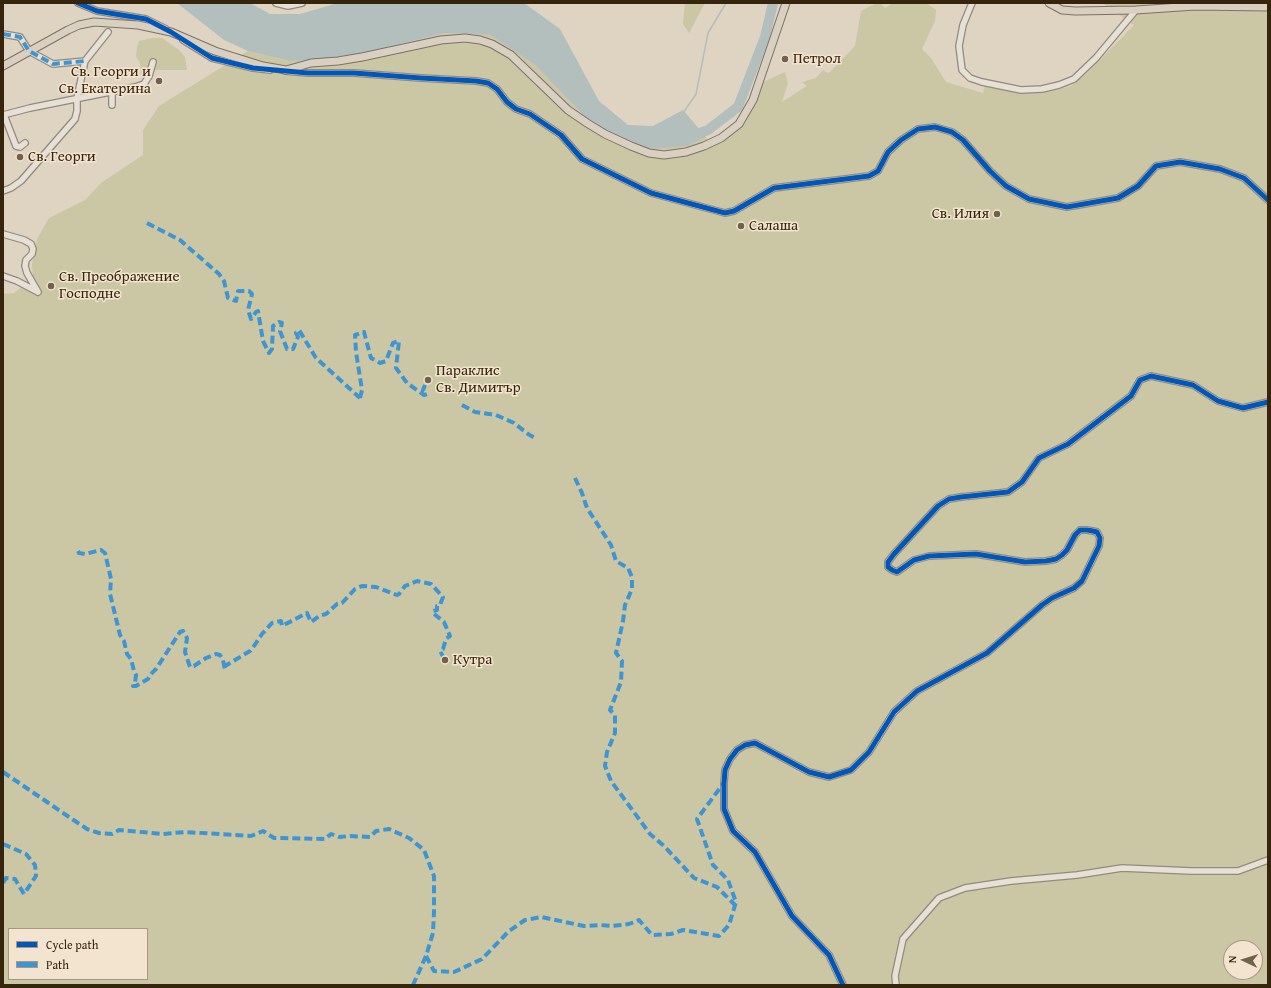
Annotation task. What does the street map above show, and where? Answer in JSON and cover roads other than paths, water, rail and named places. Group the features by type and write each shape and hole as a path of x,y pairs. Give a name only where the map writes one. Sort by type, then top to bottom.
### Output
{"main road":[{"path":"3,66 68,30 79,25 94,22 138,25 171,32 215,51 263,66 286,70 311,63 362,57 441,40 465,38 480,40 492,44 511,55 568,110 587,123 605,134 631,146 649,153 664,155 686,152 704,146 721,138 739,124 753,100 786,3"},
{"path":"1049,3 1062,10 1075,11 1136,10 1195,6 1268,8"}],"street":[{"path":"78,3 97,11 146,19 171,32 212,58 262,70 308,74 354,73 488,83 497,89 507,102 516,109 530,114 561,135 582,159 651,193 725,214 734,211 774,188 869,176 878,171 888,152 901,140 918,129 935,127 952,132 963,140 990,171 1006,186 1029,199 1067,207 1118,198 1138,186 1156,166 1180,162 1220,169 1244,178 1268,200"},
{"path":"276,3 288,6 302,3"},
{"path":"972,3 963,25 958,46 962,70 970,78 1021,90 1042,89 1059,85 1074,79 1096,58 1136,10"},
{"path":"3,191 11,188 21,181 76,119 76,98 85,62 108,32"},
{"path":"3,34 20,37 29,51 53,64 85,62"},
{"path":"25,143 20,147 16,146 3,115 144,84 149,76 153,62"},
{"path":"112,91 112,105"},
{"path":"3,234 24,240 30,244 33,249 32,254 26,260 25,266 27,273 38,292 17,280 3,276"},
{"path":"843,985 829,955 792,916 754,852 733,831 724,809 725,770 730,759 737,750 745,745 755,743 809,772 830,777 851,770 869,752 894,712 917,691 987,654 1042,605 1052,598 1074,588 1082,581 1099,546 1100,538 1097,532 1080,530 1062,555 1056,559 1046,562 1025,562 976,554 929,556 914,560 897,572 888,567 888,562 894,554 938,506 949,499 1008,492 1022,482 1039,458 1068,444 1131,396 1140,380 1151,376 1193,385 1218,401 1243,408 1268,402"},
{"path":"896,985 895,976 903,939 939,898 965,888 1011,881 1077,875 1122,868 1191,871 1238,871 1268,860"}],"waterway":[{"path":"683,113 696,94 708,33 726,3"},
{"path":"689,137 708,130 738,107 765,37 773,3"}],"place":[{"name":"Петрол","path":"785,59"},
{"name":"Св. Георги и Св. Екатерина","path":"159,81"},
{"name":"Св. Георги","path":"20,157"},
{"name":"Св. Илия","path":"997,214"},
{"name":"Салаша","path":"741,226"},
{"name":"Св. Преображение Господне","path":"51,286"},
{"name":"Параклис Св. Димитър","path":"428,380"},
{"name":"Кутра","path":"445,660"}]}
